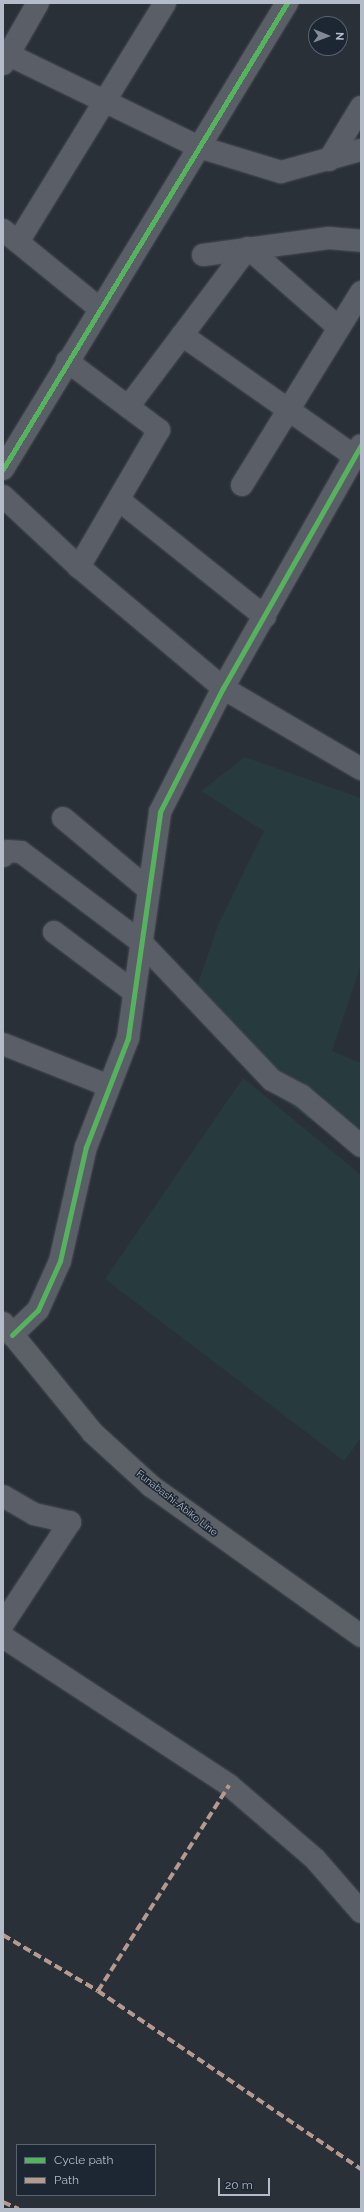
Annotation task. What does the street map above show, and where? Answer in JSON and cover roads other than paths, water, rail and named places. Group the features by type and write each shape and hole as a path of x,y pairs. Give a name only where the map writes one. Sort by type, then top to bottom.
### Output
{"main road":[{"name":"Funabashi-Abiko Line","path":"8,1329 93,1433 151,1486 361,1636"}],"street":[{"path":"38,3 5,57 105,102 199,147 281,172 361,150"},
{"path":"99,308 10,236 105,102 164,3"},
{"path":"3,469 99,308 286,3"},
{"path":"329,160 361,107"},
{"path":"203,255 329,238 361,241"},
{"path":"248,248 339,328"},
{"path":"128,407 248,248"},
{"path":"242,485 361,292"},
{"path":"8,1329 38,1310 60,1261 86,1147 128,1038 160,812 224,688 358,450 288,411 182,335"},
{"path":"67,361 159,430 79,567"},
{"path":"3,496 79,567 224,688 361,769"},
{"path":"119,500 265,617"},
{"path":"63,818 149,890"},
{"path":"3,856 7,851 21,852 141,942 272,1080 302,1096 361,1146"},
{"path":"54,932 134,992"},
{"path":"3,1044 109,1086"},
{"path":"3,1496 34,1514 70,1522 3,1624"},
{"path":"3,1637 229,1785 315,1859 361,1912"}]}
